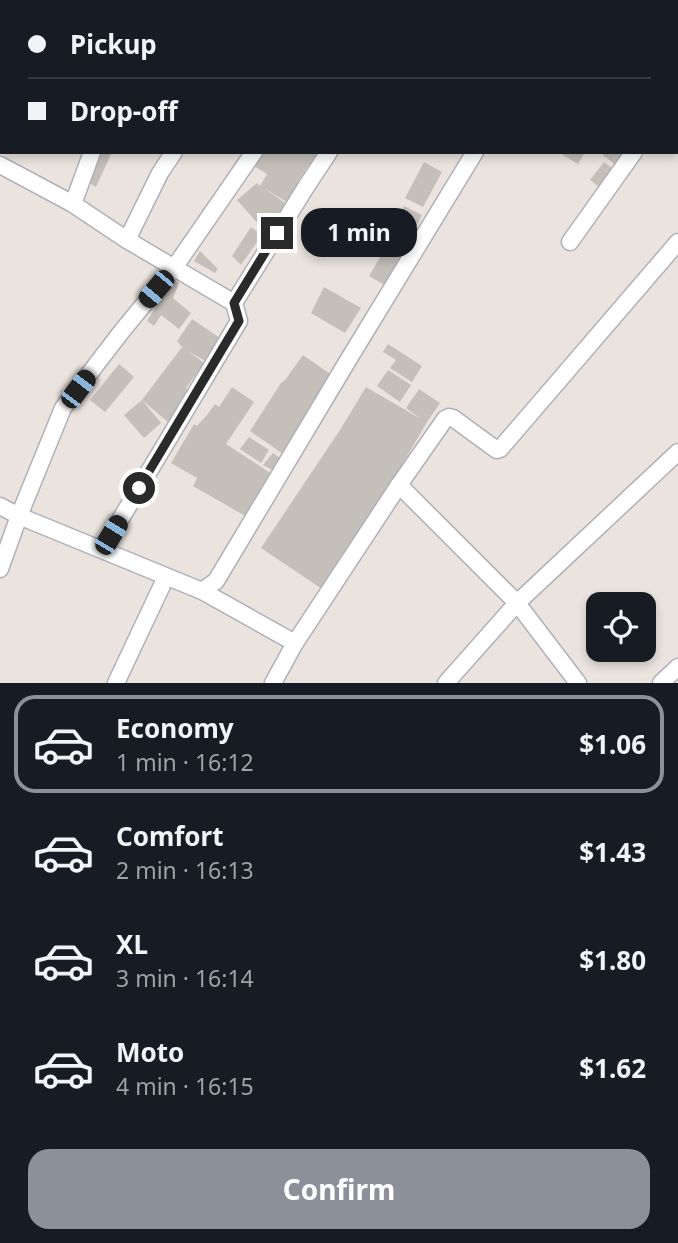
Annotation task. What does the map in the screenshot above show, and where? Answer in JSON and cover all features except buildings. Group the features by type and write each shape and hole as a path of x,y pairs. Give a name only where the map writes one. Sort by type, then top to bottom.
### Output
{"street":[{"path":"73,204 91,154"},
{"path":"127,240 160,173 173,154"},
{"path":"0,569 63,408 173,268 253,154"},
{"path":"234,303 328,154"},
{"path":"202,591 216,581 474,154"},
{"path":"570,242 633,154"},
{"path":"0,165 73,204 127,240 234,303 239,321 111,535"},
{"path":"273,683 295,643 445,419 453,418 497,450 500,449 678,242"},
{"path":"446,683 517,603 678,452"},
{"path":"399,485 517,603 578,683"},
{"path":"0,506 202,591 295,643"},
{"path":"116,683 166,577"},
{"path":"661,683 678,667"}],"route":[{"path":"139,488 239,321 234,303 277,233"}]}
